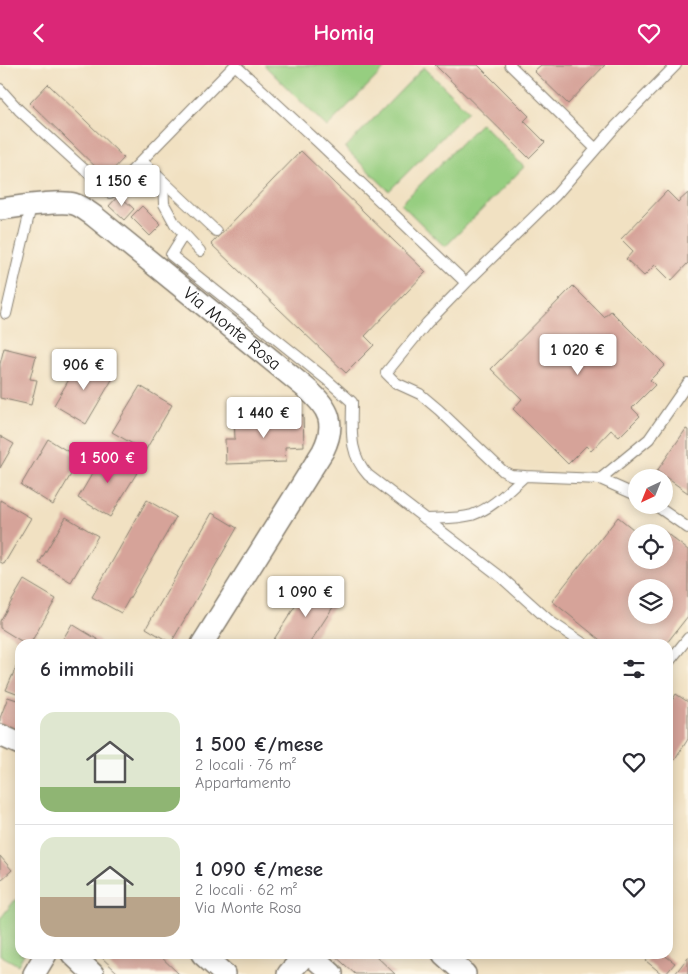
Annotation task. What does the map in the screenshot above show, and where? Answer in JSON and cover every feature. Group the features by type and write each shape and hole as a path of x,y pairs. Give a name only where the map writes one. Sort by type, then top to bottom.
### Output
{"street":[{"name":"Via Monte Rosa","path":"0,209 73,204 94,216 307,389 322,403 329,416 329,435 323,451 205,639"},
{"path":"0,735 15,742"},
{"path":"34,974 43,959"},
{"path":"77,959 93,974"},
{"path":"208,959 224,974"},
{"path":"288,974 302,959"},
{"path":"316,959 332,974"},
{"path":"448,959 465,974"}],"lane":[{"path":"0,89 19,110 110,193 235,65 466,283"},
{"path":"510,65 596,149"},
{"path":"628,491 600,479 511,475 503,471 439,409 420,394 396,383 386,373 427,323 555,196 616,126 676,65"},
{"path":"142,161 216,231"},
{"path":"163,181 164,203 175,225 200,251"},
{"path":"6,314 31,206"},
{"path":"184,234 171,255 352,402 354,452 361,467 374,481 501,577 551,622 576,639"},
{"path":"600,479 649,439 688,383"},
{"path":"425,519 472,514 487,508 525,476"},
{"path":"668,514 688,528"},
{"path":"673,657 688,638"}],"green space":[{"path":"264,65 388,65 327,127"},
{"path":"424,67 468,111 389,191 345,148"},
{"path":"481,123 524,167 445,247 401,204"},
{"path":"15,900 15,959 21,959 18,965 0,955 0,919"}],"building":[{"path":"435,65 478,65 529,116 524,121 545,142 529,158"},
{"path":"541,65 605,65 568,104 534,71"},
{"path":"48,84 124,158 106,177 30,103"},
{"path":"301,151 426,272 365,336 374,345 346,373 211,244"},
{"path":"667,191 678,202 688,193 688,263 671,281 655,265 644,276 626,259 633,251 621,239"},
{"path":"119,195 134,209 124,220 109,206"},
{"path":"142,206 161,225 150,236 131,217"},
{"path":"573,286 604,317 611,311 665,365 650,380 655,385 632,408 640,416 619,437 611,430 591,451 586,446 568,464 513,409 522,399 491,369"},
{"path":"4,348 36,356 30,379 37,380 31,405 0,398 0,364"},
{"path":"81,359 113,378 86,424 54,405"},
{"path":"140,386 172,405 145,451 112,432"},
{"path":"303,415 304,446 285,447 286,462 226,464 225,439 235,439 234,417"},
{"path":"686,429 688,430 688,493 673,482 673,469 658,469"},
{"path":"0,436 14,444 0,468"},
{"path":"48,439 80,459 53,505 21,485"},
{"path":"105,452 138,471 110,517 78,498"},
{"path":"0,500 31,518 4,564 0,562"},
{"path":"147,500 176,517 121,613 92,597"},
{"path":"212,513 237,528 173,639 164,639 146,628"},
{"path":"66,517 98,536 71,582 39,563"},
{"path":"618,517 628,525 628,569 673,569 673,538 688,550 688,616 670,639 599,639 552,601"},
{"path":"24,580 56,599 33,639 18,639 0,628 0,621"},
{"path":"310,583 337,601 312,639 274,639"},
{"path":"72,624 97,639 63,639"},
{"path":"15,670 15,693 6,690"},
{"path":"676,694 688,702 688,739 675,760 673,759 673,699"},
{"path":"8,697 15,699 15,730 0,724 0,718"},
{"path":"0,856 12,870 0,881"},
{"path":"688,957 688,974 675,974"},
{"path":"103,959 163,959 179,974 119,974"},
{"path":"338,959 379,959 395,974 355,974"},
{"path":"648,959 670,959 675,963 666,974 662,974 646,961"}]}
